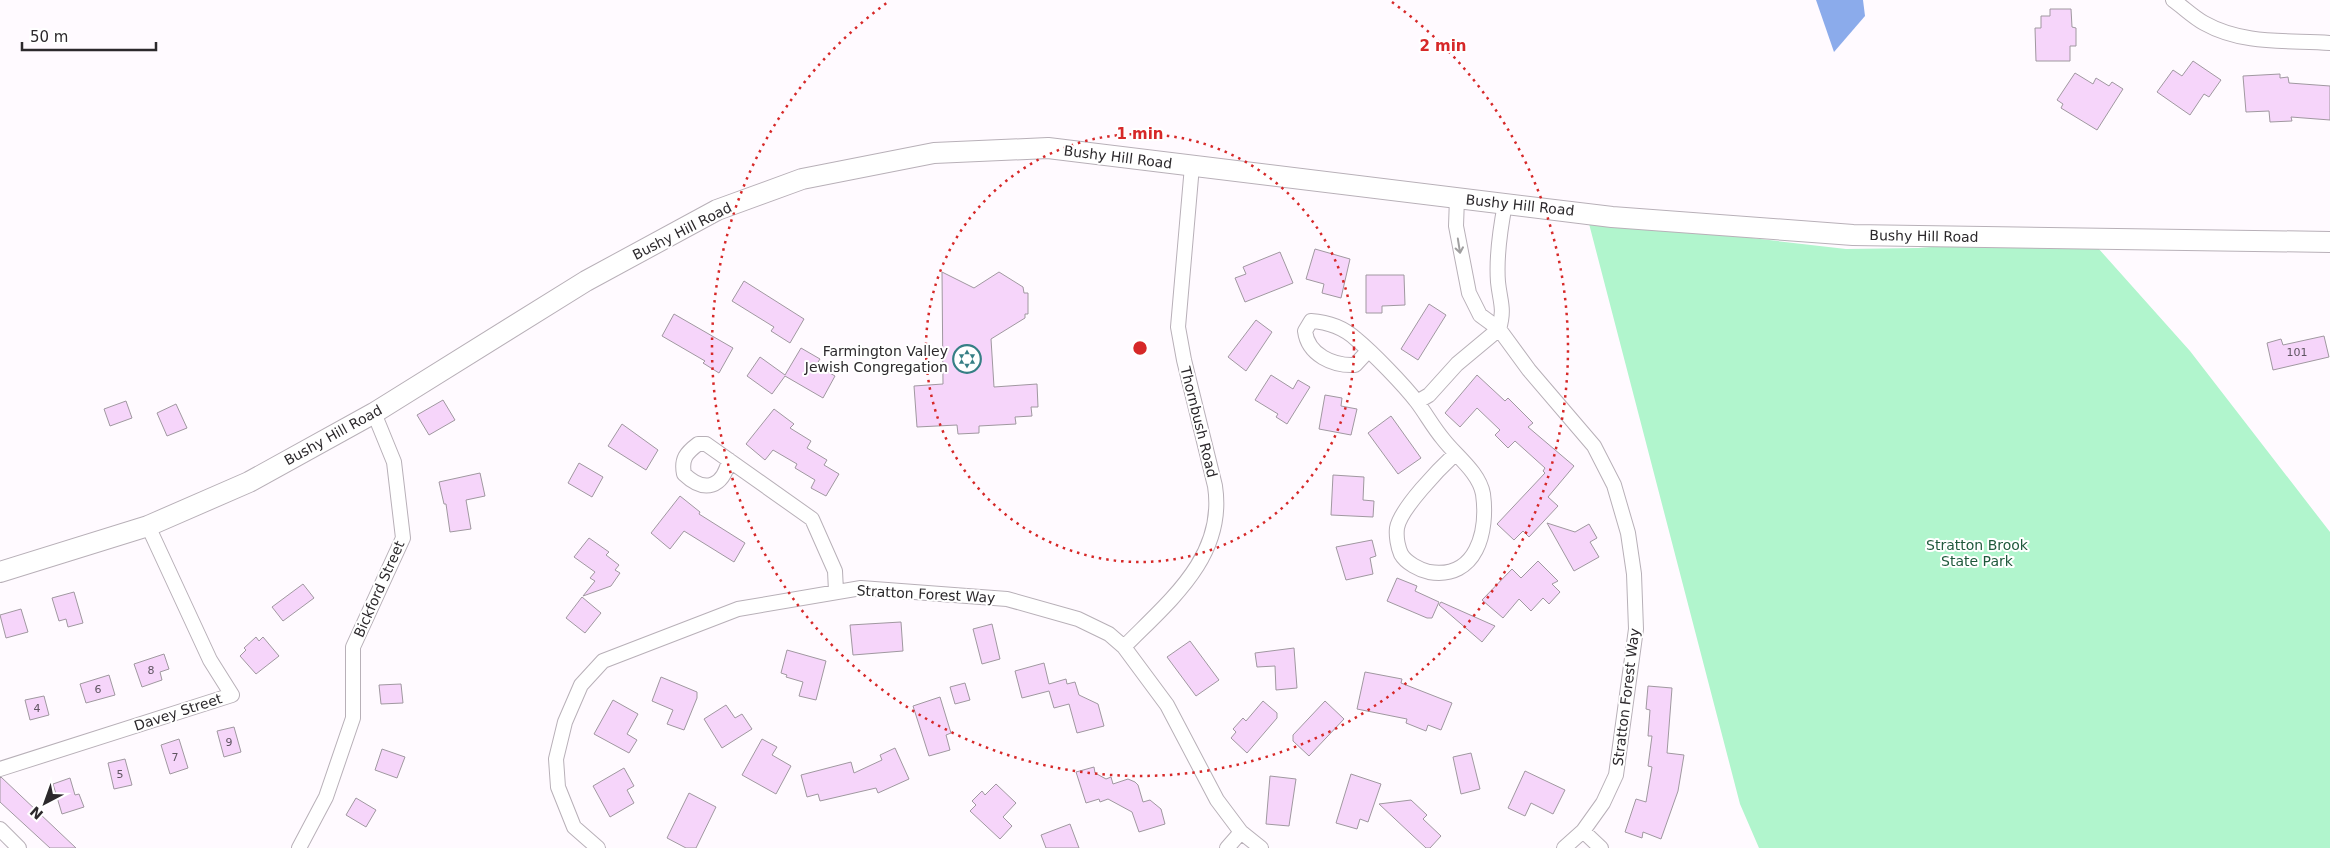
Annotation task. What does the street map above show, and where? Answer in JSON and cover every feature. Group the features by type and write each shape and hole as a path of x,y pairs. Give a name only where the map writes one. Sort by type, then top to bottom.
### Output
{"main road":[{"name":"Bushy Hill Road","path":"0,572 148,526 249,482 374,413 603,272 717,210 802,179 934,152 1048,148 1612,217 1853,235 2330,242"}],"street":[{"path":"2173,0 2204,23 2228,34 2259,40 2330,43"},
{"name":"Thornbush Road","path":"1124,647 1166,604 1200,563 1209,548 1218,505 1182,354 1178,327 1192,166"},
{"name":"Stratton Forest Way","path":"1457,198 1458,243 1469,293 1480,315 1499,329 1529,370 1594,446 1614,485 1628,532 1634,574 1636,630 1616,775 1603,803 1582,832 1564,848"},
{"path":"1417,402 1428,394 1457,364 1499,329 1503,314 1498,282 1498,241 1505,204"},
{"path":"1368,351 1417,402 1429,421 1455,454 1478,478 1482,492 1483,531 1476,550 1466,564 1455,571 1443,574 1425,571 1409,563 1402,554 1398,542 1397,528 1406,508 1455,454"},
{"name":"Bickford Street","path":"299,848 326,797 353,718 353,647 403,538 394,462 374,413"},
{"path":"729,460 812,519 835,571 836,591"},
{"name":"Davey Street","path":"0,769 232,695 210,660 148,526"},
{"name":"Stratton Forest Way","path":"598,848 574,827 558,787 556,759 565,722 581,685 603,662 738,609 861,588 1007,599 1078,619 1109,634 1124,647 1167,705 1217,800 1241,832 1262,848"},
{"path":"0,829 18,848"},
{"path":"1227,848 1241,832"},
{"path":"1582,832 1601,848"}],"green space":[{"name":"Stratton Brook State Park","path":"1587,216 1604,221 1846,249 1918,248 1997,242 2098,248 2190,351 2330,532 2330,848 1759,848 1740,804"}],"water":[{"path":"1816,0 1863,0 1865,16 1834,52"}],"building":[{"path":"2050,9 2071,9 2072,27 2076,28 2076,46 2070,46 2070,61 2036,61 2035,28 2041,28 2041,16 2050,16"},
{"path":"2193,61 2221,80 2209,97 2204,94 2190,115 2157,92 2173,70 2182,76"},
{"path":"2075,73 2093,84 2096,78 2109,86 2112,82 2123,89 2097,130 2061,108 2063,104 2057,100"},
{"path":"2280,74 2280,78 2288,77 2289,83 2330,86 2330,120 2291,117 2292,121 2270,122 2269,111 2246,112 2243,76"},
{"path":"1315,249 1350,259 1341,298 1322,293 1324,284 1306,279"},
{"path":"1280,252 1293,283 1245,302 1235,278 1246,274 1243,267"},
{"name":"Farmington Valley Jewish Congregation","path":"942,272 974,288 999,272 1023,287 1024,293 1028,293 1028,314 1025,314 1025,318 991,339 994,387 1037,384 1038,407 1031,407 1032,416 1015,417 1016,424 979,426 979,433 958,434 957,425 917,427 914,386 943,384"},
{"path":"1366,275 1404,275 1405,305 1382,306 1382,313 1366,313"},
{"path":"744,281 804,319 790,343 771,331 774,327 732,301"},
{"path":"1429,304 1446,315 1418,360 1401,349"},
{"path":"674,314 733,348 719,373 703,363 705,361 662,336"},
{"path":"1256,320 1272,332 1246,371 1228,357"},
{"path":"2324,336 2329,357 2273,370 2267,343 2281,339 2283,345"},
{"path":"801,348 820,359 816,365 835,376 823,398 785,376 772,394 747,376 760,357 785,375"},
{"path":"1271,375 1293,389 1298,380 1310,387 1287,424 1276,417 1278,414 1255,400"},
{"path":"1477,375 1505,401 1508,398 1533,423 1528,427 1574,466 1548,497 1558,506 1529,537 1523,531 1514,540 1497,524 1545,473 1543,471 1545,468 1515,441 1508,448 1495,435 1500,430 1477,408 1460,427 1445,413"},
{"path":"1325,395 1342,398 1341,406 1357,409 1351,435 1319,429"},
{"path":"443,400 455,420 429,435 417,415"},
{"path":"126,401 132,418 110,426 104,409"},
{"path":"176,404 187,428 167,436 157,413"},
{"path":"774,409 794,424 790,428 811,441 807,448 827,460 824,465 839,474 826,496 811,488 815,480 795,468 797,464 773,450 765,460 746,444"},
{"path":"1391,416 1421,458 1398,474 1368,433"},
{"path":"622,424 658,450 646,470 608,446"},
{"path":"579,463 603,477 592,497 568,483"},
{"path":"480,473 485,496 466,500 471,529 450,532 446,504 444,504 439,482"},
{"path":"1333,475 1364,477 1363,500 1374,501 1373,517 1331,515"},
{"path":"680,496 700,512 699,514 745,543 734,562 684,531 670,549 651,533"},
{"path":"1547,523 1575,532 1589,524 1597,538 1590,542 1599,557 1574,571"},
{"path":"589,538 609,552 606,555 619,565 615,570 620,573 611,586 583,596 595,581 590,578 595,572 574,557"},
{"path":"1372,540 1376,556 1370,558 1373,574 1346,580 1336,547"},
{"path":"1538,561 1558,581 1552,584 1560,592 1549,604 1543,598 1531,611 1519,599 1503,618 1482,600 1512,569 1521,578"},
{"path":"1397,578 1417,586 1415,591 1439,602 1432,618 1427,618 1387,601"},
{"path":"303,584 314,598 283,621 272,607"},
{"path":"74,592 83,623 68,627 66,619 59,621 52,598"},
{"path":"582,597 601,613 585,633 566,618"},
{"path":"1441,602 1495,626 1482,642 1439,605"},
{"path":"21,609 28,632 6,638 0,615"},
{"path":"901,622 903,651 853,655 850,625"},
{"path":"992,624 1000,659 982,664 973,629"},
{"path":"256,637 259,641 263,637 279,656 256,674 240,656 246,650 244,648"},
{"path":"1190,641 1219,680 1196,696 1167,657"},
{"path":"1294,648 1297,688 1276,690 1275,666 1257,667 1255,653"},
{"path":"787,650 826,661 816,700 799,696 803,682 786,677 787,675 781,673"},
{"path":"164,654 169,669 160,672 162,680 142,687 134,664"},
{"path":"1044,663 1049,684 1066,679 1067,684 1075,682 1079,695 1098,704 1104,726 1077,733 1069,704 1054,708 1049,691 1022,698 1015,671"},
{"path":"1365,672 1402,679 1401,683 1452,703 1441,730 1428,725 1426,731 1406,723 1407,719 1357,709"},
{"path":"109,675 115,695 86,703 80,684"},
{"path":"661,677 697,692 697,698 684,730 667,724 673,710 652,701"},
{"path":"965,683 970,700 955,704 950,687"},
{"path":"401,684 403,703 381,704 379,685"},
{"path":"1648,686 1672,688 1667,753 1684,755 1678,791 1661,839 1643,832 1642,838 1625,832 1636,799 1646,802 1652,767 1648,766 1652,736 1648,736 1650,710 1646,709"},
{"path":"44,696 49,715 30,720 25,700"},
{"path":"940,697 951,733 946,735 950,750 929,756 913,706"},
{"path":"613,700 638,714 627,734 637,740 629,753 594,734"},
{"path":"1263,701 1277,713 1277,718 1247,753 1231,738 1236,732 1233,729 1243,718 1246,721"},
{"path":"1325,701 1344,719 1309,756 1293,741 1293,735"},
{"path":"726,705 735,718 742,714 752,729 722,748 704,719"},
{"path":"234,727 241,752 224,757 217,731"},
{"path":"179,739 188,768 170,774 161,745"},
{"path":"762,739 777,747 772,755 791,766 776,794 742,775"},
{"path":"895,748 909,779 878,793 876,788 820,801 818,794 807,797 801,775 851,762 854,773 882,760 880,755"},
{"path":"382,749 405,757 397,778 375,770"},
{"path":"1471,753 1480,789 1461,794 1453,757"},
{"path":"125,759 132,785 114,789 108,763"},
{"path":"1094,767 1095,773 1106,779 1111,777 1113,784 1128,779 1135,782 1138,785 1143,802 1150,800 1161,809 1165,824 1139,832 1132,812 1108,799 1100,802 1099,799 1086,803 1076,772"},
{"path":"624,768 634,786 627,790 634,803 610,817 593,786"},
{"path":"1525,771 1565,790 1553,814 1531,803 1525,816 1508,808"},
{"path":"1351,774 1381,784 1368,822 1360,819 1357,829 1336,823"},
{"path":"1270,776 1296,779 1289,826 1266,824"},
{"path":"0,778 76,848 50,848 0,802"},
{"path":"70,778 75,795 79,794 84,807 62,814 53,784"},
{"path":"996,784 1016,803 1003,817 1012,826 1000,839 970,811 976,805 972,801 982,791 985,795"},
{"path":"689,793 716,807 696,848 686,848 667,838"},
{"path":"356,798 376,810 366,827 346,815"},
{"path":"1411,800 1427,815 1423,819 1441,836 1430,848 1426,848 1379,804"},
{"path":"1070,824 1079,848 1046,848 1041,835"}],"place":[{"name":"Farmington Valley Jewish Congregation","path":"967,359"}]}
